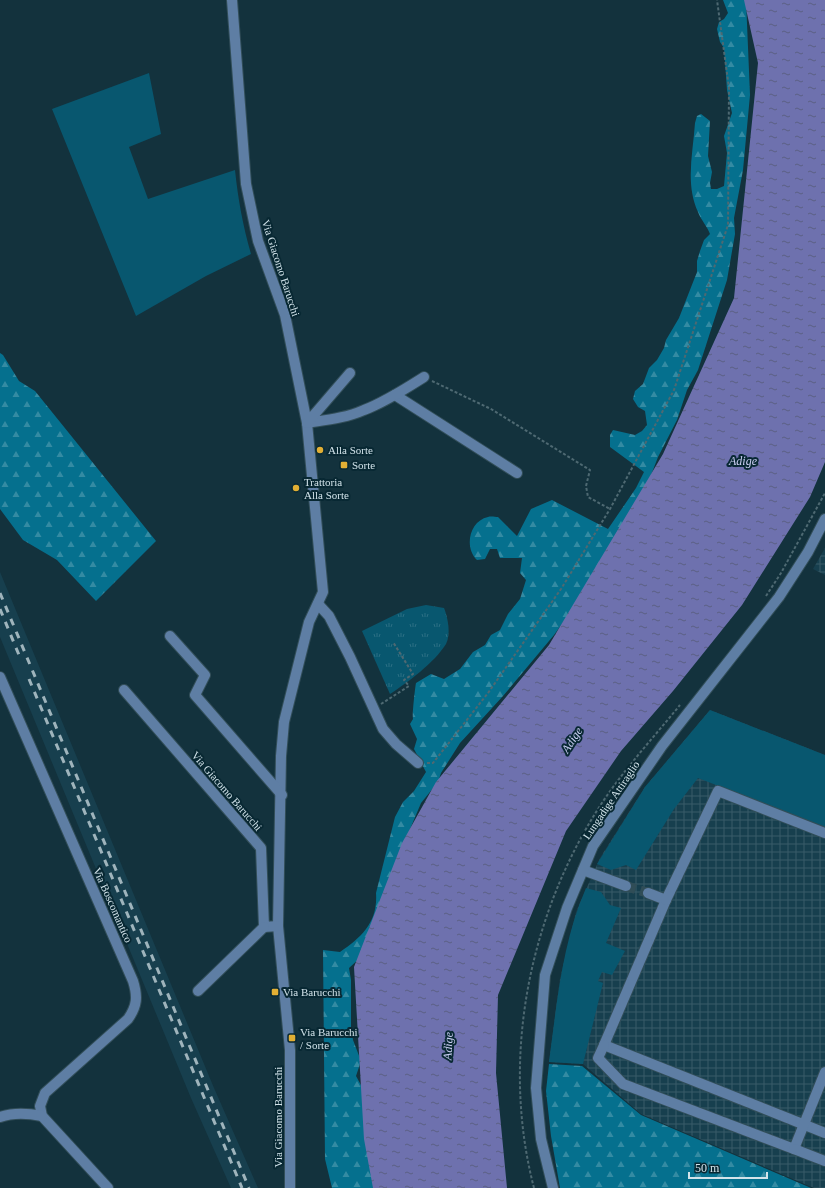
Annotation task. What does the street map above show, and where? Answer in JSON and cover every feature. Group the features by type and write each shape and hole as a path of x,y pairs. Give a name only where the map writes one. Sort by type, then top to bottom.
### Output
{"street":[{"name":"Via Giacomo Barucchi","path":"232,0 246,184 258,240 285,315 307,423 323,592 309,622 284,722 281,756 282,795 278,926 290,1050 290,1188"},
{"path":"307,423 350,373"},
{"path":"307,423 363,411 424,378"},
{"path":"395,395 517,473"},
{"name":"Lungadige Attiraglio","path":"553,1188 541,1139 536,1088 545,974 566,908 593,846 662,746 779,597 808,552 825,519"},
{"path":"318,604 329,616 383,729 396,744 418,763"},
{"path":"170,636 205,675 195,695 282,795"},
{"name":"Via Boscomantico","path":"0,677 133,981 138,996 134,1010 128,1019 45,1093 40,1106 42,1116"},
{"name":"Via Giacomo Barucchi","path":"124,690 261,848 264,927"},
{"path":"825,833 718,791 666,900 598,1058 623,1084 825,1160"},
{"path":"583,870 626,886"},
{"path":"648,893 666,900"},
{"path":"198,991 264,927 278,926"},
{"path":"604,1045 825,1133"},
{"path":"794,1149 825,1072"},
{"path":"3,1114 26,1113 42,1116 108,1188"}],"path":[{"path":"418,763 433,763 488,693 561,589 610,509 674,390 728,225 729,88 717,0"},
{"path":"424,378 491,409 590,470 586,486 588,497 610,509"},
{"path":"765,597 785,566 825,493"},
{"path":"374,709 409,686 404,680 413,674 393,642"},
{"path":"534,1188 526,1157 520,1098 521,1038 529,978 542,932 561,879 590,822 619,779 680,704"}],"shaded area":[{"path":"825,548 825,575 813,569"},
{"path":"0,572 214,1088 258,1188 231,1188 191,1098 0,637"},
{"path":"710,710 825,755 825,1188 814,1188 641,1114 583,1064 549,1062 560,979 576,912 600,858 645,787"}],"green space":[{"path":"723,0 746,0 750,95 743,170 734,218 735,234 727,280 698,370 687,390 677,420 658,457 648,483 571,611 554,635 503,696 460,743 441,773 438,782 421,803 392,872 361,957 349,968 351,980 351,1028 353,1040 361,1061 356,1076 362,1087 380,1188 332,1188 325,1159 323,950 340,952 355,941 367,928 374,912 376,893 395,817 403,802 414,791 426,772 414,749 417,739 410,724 413,719 416,683 431,674 444,679 460,669 473,652 485,645 491,635 500,630 508,614 520,599 526,580 520,573 522,558 500,558 497,549 490,549 485,559 477,560 473,555 470,542 470,536 476,524 489,517 498,517 517,536 531,509 552,500 608,529 636,488 644,472 610,447 610,435 613,430 635,435 642,431 647,425 645,411 638,407 633,399 635,391 643,384 649,368 657,360 664,348 666,340 679,318 697,272 697,261 704,240 710,234 699,215 694,201 691,179 695,123 697,116 701,114 710,121 708,156 712,172 710,183 711,189 717,189 724,186 727,153 724,136 732,113 727,90 724,48 720,42 717,29 719,22 724,19 728,13"},
{"path":"149,73 161,134 129,147 148,199 235,170 241,212 251,254 206,276 136,316 52,109"},
{"path":"0,353 3,355 19,381 35,391 156,541 96,601 57,560 23,540 0,509"},
{"path":"426,605 444,608 447,616 448,640 441,651 428,665 390,694 362,631 407,609"},
{"path":"710,710 825,755 825,827 698,778 674,809 636,870 626,865 611,870 597,864 645,787"},
{"path":"586,888 601,892 610,905 621,908 606,943 625,951 612,975 602,972 598,981 603,983 583,1064 549,1062 566,952 571,930"},
{"path":"549,1064 582,1066 641,1115 811,1188 560,1188 551,1136 546,1091"}],"water":[{"name":"Adige","path":"744,0 825,0 825,462 810,497 742,605 673,691 621,751 566,831 498,995 496,1073 507,1188 373,1188 364,1139 354,967 402,843 436,782 549,645 663,454 734,298 758,63"}],"tunnel":[{"path":"626,886 648,893"}],"railway":[{"path":"0,593 249,1188"},
{"path":"0,609 19,655"},
{"path":"29,679 242,1188"}],"place":[{"name":"Alla Sorte","path":"320,450"},
{"name":"Sorte","path":"344,465"},
{"name":"Trattoria Alla Sorte","path":"296,488"},
{"name":"Via Barucchi","path":"275,992"},
{"name":"Via Barucchi / Sorte","path":"292,1038"}]}
